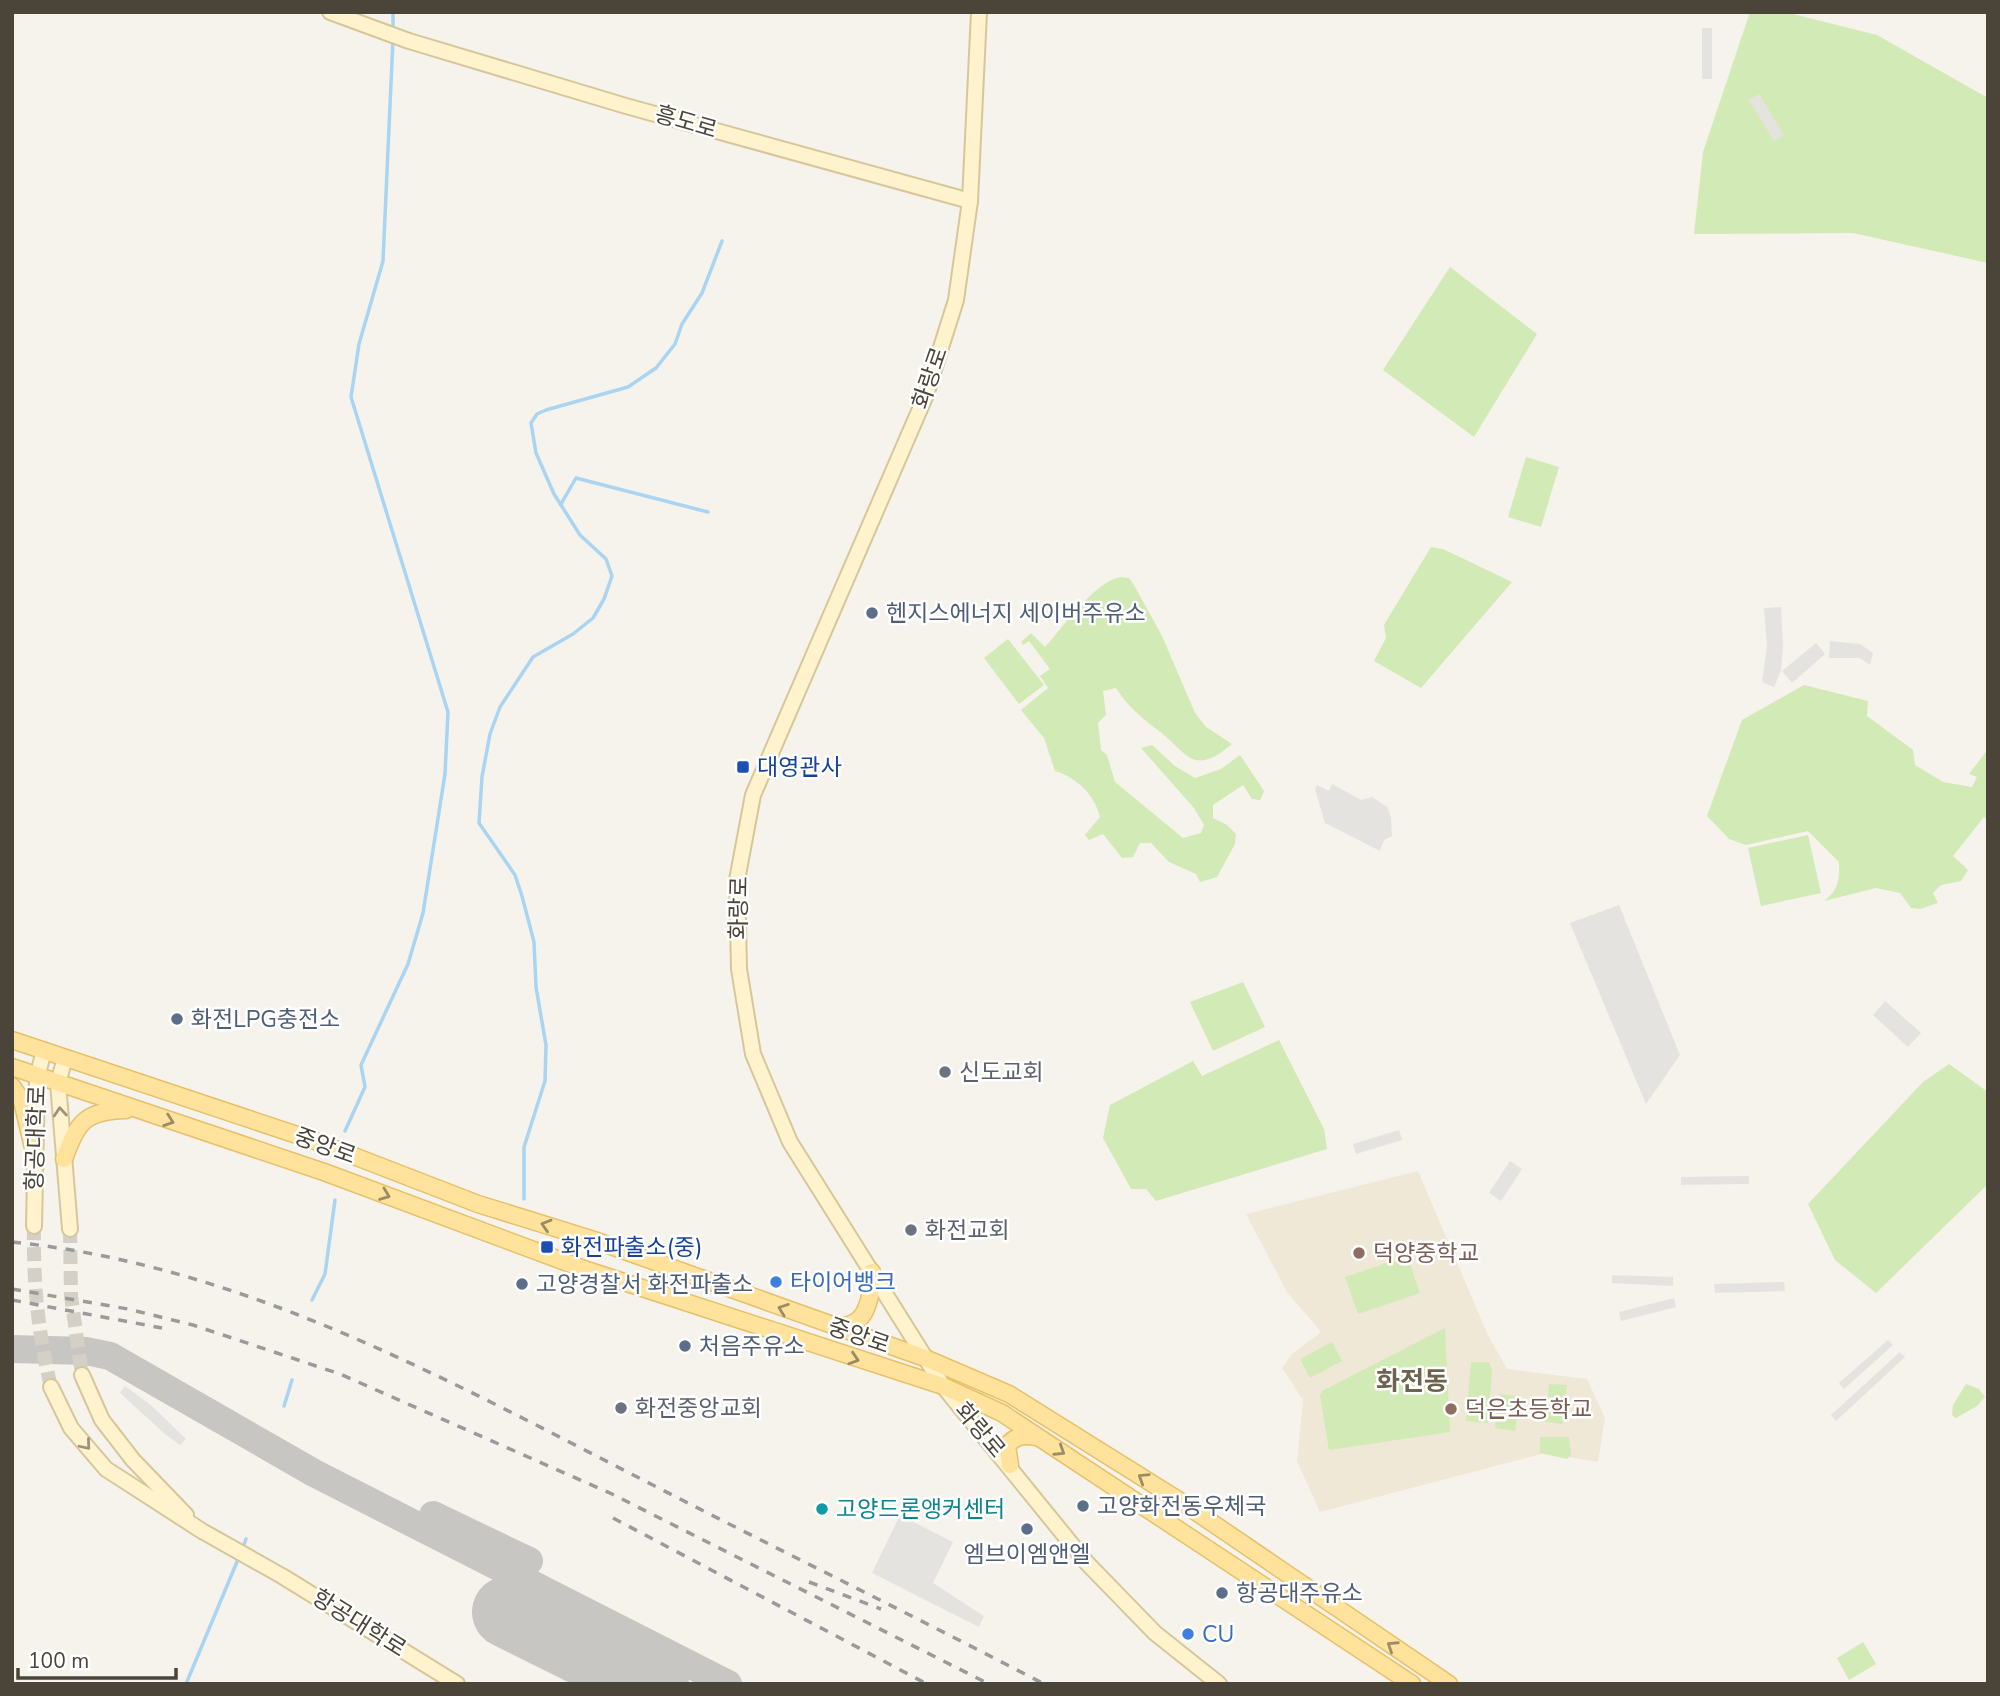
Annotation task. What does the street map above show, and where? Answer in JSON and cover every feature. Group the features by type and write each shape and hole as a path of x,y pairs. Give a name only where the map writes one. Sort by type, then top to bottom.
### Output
{"main road":[{"name":"흥도로","path":"331,12 403,39 626,106 970,201"},
{"name":"화랑로","path":"979,12 970,201 956,300 926,395 753,795 737,880 739,969 753,1054 790,1142 943,1386 1010,1465 1086,1562 1155,1633 1219,1684"},
{"name":"중앙로","path":"12,1040 315,1141 478,1204 594,1240 925,1358 1009,1394 1180,1501 1449,1684"},
{"name":"항공대학로","path":"34,1226 37,1077 44,1051"},
{"name":"항공대학로","path":"65,1058 58,1083 70,1229"},
{"name":"중앙로","path":"12,1068 324,1172 597,1273 943,1386 1002,1413 1412,1684"},
{"path":"12,1086 22,1101 35,1156"},
{"path":"64,1158 71,1139 84,1119 106,1111 135,1109"},
{"path":"821,1322 841,1326 862,1317 869,1305 872,1272"},
{"path":"82,1375 102,1420 133,1460 202,1531"},
{"path":"51,1387 71,1428 106,1469 202,1531"},
{"path":"1010,1465 1007,1446 1012,1440 1018,1436 1038,1437"},
{"name":"항공대학로","path":"202,1531 457,1684"}],"shaded area":[{"path":"1702,28 1712,28 1712,79 1702,79"},
{"path":"1759,94 1784,135 1774,141 1749,100"},
{"path":"1781,607 1781,670 1774,687 1762,682 1767,646 1764,608"},
{"path":"1830,641 1860,644 1873,653 1870,665 1860,658 1829,658"},
{"path":"1816,643 1825,654 1792,683 1782,671"},
{"path":"1332,784 1361,800 1372,797 1387,807 1391,817 1392,836 1384,840 1380,851 1325,823 1315,789 1317,785 1329,791"},
{"path":"1619,905 1680,1055 1646,1104 1570,923"},
{"path":"1885,1001 1921,1033 1908,1047 1873,1015"},
{"path":"1399,1130 1402,1140 1356,1154 1353,1144"},
{"path":"1510,1161 1522,1169 1501,1201 1489,1193"},
{"path":"1418,1171 1487,1333 1507,1369 1587,1379 1605,1418 1598,1462 1545,1453 1320,1512 1297,1461 1303,1400 1282,1368 1292,1354 1321,1332 1287,1292 1246,1214"},
{"path":"1749,1176 1749,1184 1681,1185 1681,1177"},
{"path":"1612,1275 1673,1277 1673,1286 1612,1283"},
{"path":"1784,1282 1785,1291 1715,1293 1714,1284"},
{"path":"1674,1298 1676,1307 1621,1321 1619,1312"},
{"path":"1888,1340 1893,1345 1844,1389 1839,1383"},
{"path":"1900,1352 1905,1357 1836,1421 1831,1415"},
{"path":"125,1386 152,1406 186,1439 180,1445 165,1434 120,1393"},
{"path":"900,1515 953,1542 933,1583 984,1616 979,1627 872,1573"}],"green space":[{"path":"1750,12 1785,12 1877,35 1988,98 1988,263 1853,233 1694,234 1703,152"},
{"path":"1450,267 1537,334 1474,437 1383,370"},
{"path":"1526,457 1559,467 1541,527 1508,517"},
{"path":"1431,547 1443,549 1512,582 1421,688 1374,661 1386,638 1384,625"},
{"path":"1129,578 1134,585 1162,636 1195,713 1206,727 1232,744 1208,759 1191,758 1135,711 1116,688 1103,691 1106,715 1098,723 1101,750 1107,755 1115,782 1183,838 1201,833 1204,825 1194,808 1141,748 1152,745 1175,766 1195,778 1221,769 1240,755 1264,791 1260,800 1252,799 1243,785 1213,805 1213,818 1227,825 1236,834 1235,844 1217,877 1200,882 1196,874 1169,862 1151,843 1140,843 1133,857 1122,858 1103,834 1089,840 1085,835 1100,817 1094,801 1077,782 1055,771 1044,738 1021,710 1048,688 1040,676 1050,669 1029,641 1023,645 1021,642 1031,633 1045,647 1090,596 1111,580"},
{"path":"1008,639 1044,685 1019,704 984,658"},
{"path":"1804,685 1868,701 1867,716 1913,750 1915,765 1943,782 1972,787 1977,777 1969,774 1988,749 1988,821 1984,817 1953,856 1968,870 1961,881 1941,885 1933,893 1938,903 1920,909 1911,908 1900,893 1876,888 1824,901 1837,884 1839,862 1808,831 1746,845 1729,839 1707,816 1742,720"},
{"path":"1808,835 1821,893 1761,906 1748,848"},
{"path":"1243,982 1265,1027 1213,1051 1190,1002"},
{"path":"1279,1040 1324,1129 1327,1149 1156,1201 1146,1189 1131,1189 1103,1138 1110,1105 1193,1061 1202,1076"},
{"path":"1949,1064 1988,1092 1988,1184 1876,1293 1835,1260 1808,1204 1923,1082"},
{"path":"1407,1256 1420,1293 1358,1314 1345,1277"},
{"path":"1445,1328 1450,1432 1329,1450 1320,1396 1322,1391"},
{"path":"1332,1342 1342,1361 1310,1378 1300,1359"},
{"path":"1471,1362 1489,1362 1492,1370 1488,1423 1466,1421"},
{"path":"1549,1384 1567,1385 1563,1424 1545,1422"},
{"path":"1966,1384 1979,1389 1985,1397 1977,1406 1956,1418 1952,1415 1953,1405"},
{"path":"1500,1394 1520,1397 1515,1431 1495,1428"},
{"path":"1540,1437 1569,1437 1571,1455 1567,1459 1540,1453"},
{"path":"1863,1642 1876,1664 1849,1680 1837,1658"}],"waterway":[{"path":"393,12 393,31"},
{"path":"345,1131 365,1087 361,1065 408,964 423,913 445,774 448,712 351,397 359,344 383,261 393,39"},
{"path":"524,1199 524,1147 545,1081 546,1045 536,987 534,942 522,896 515,875 479,823 482,777 490,734 500,707 533,657 573,634 593,618 604,599 612,576 606,559 580,535 554,494 536,453 531,423 537,414 546,410 628,387 656,368 675,344 682,324 702,293 722,241"},
{"path":"561,504 576,478 708,512"},
{"path":"312,1300 325,1274 335,1200"},
{"path":"284,1406 292,1380"},
{"path":"242,1550 246,1539"},
{"path":"186,1684 239,1557"}],"taxiway":[{"path":"12,1349 86,1351 110,1356 314,1473 728,1684"},
{"path":"433,1515 529,1561"}],"runway":[{"path":"508,1612 653,1684"}],"tunnel":[{"path":"34,1226 37,1307 51,1387"},
{"path":"70,1229 71,1296 82,1375"}],"railway":[{"path":"12,1242 97,1255 179,1275 260,1301 339,1332 494,1403 1044,1684"},
{"path":"12,1289 128,1309 193,1325 340,1374 612,1494 989,1684"},
{"path":"12,1300 162,1328"},
{"path":"613,1518 927,1684"},
{"path":"809,1582 881,1609"}],"place":[{"name":"헨지스에너지 세이버주유소","path":"872,613"},
{"name":"대영관사","path":"743,767"},
{"name":"화전LPG충전소","path":"177,1019"},
{"name":"신도교회","path":"945,1072"},
{"name":"화전교회","path":"911,1230"},
{"name":"화전파출소(중)","path":"547,1247"},
{"name":"덕양중학교","path":"1359,1253"},
{"name":"타이어뱅크","path":"776,1282"},
{"name":"고양경찰서 화전파출소","path":"522,1284"},
{"name":"처음주유소","path":"685,1346"},
{"name":"화전중앙교회","path":"621,1408"},
{"name":"덕은초등학교","path":"1451,1409"},
{"name":"고양화전동우체국","path":"1083,1506"},
{"name":"고양드론앵커센터","path":"822,1509"},
{"name":"엠브이엠앤엘","path":"1027,1529"},
{"name":"항공대주유소","path":"1222,1593"},
{"name":"CU","path":"1188,1634"}],"district":[{"name":"화전동","path":"1412,1381"}]}
